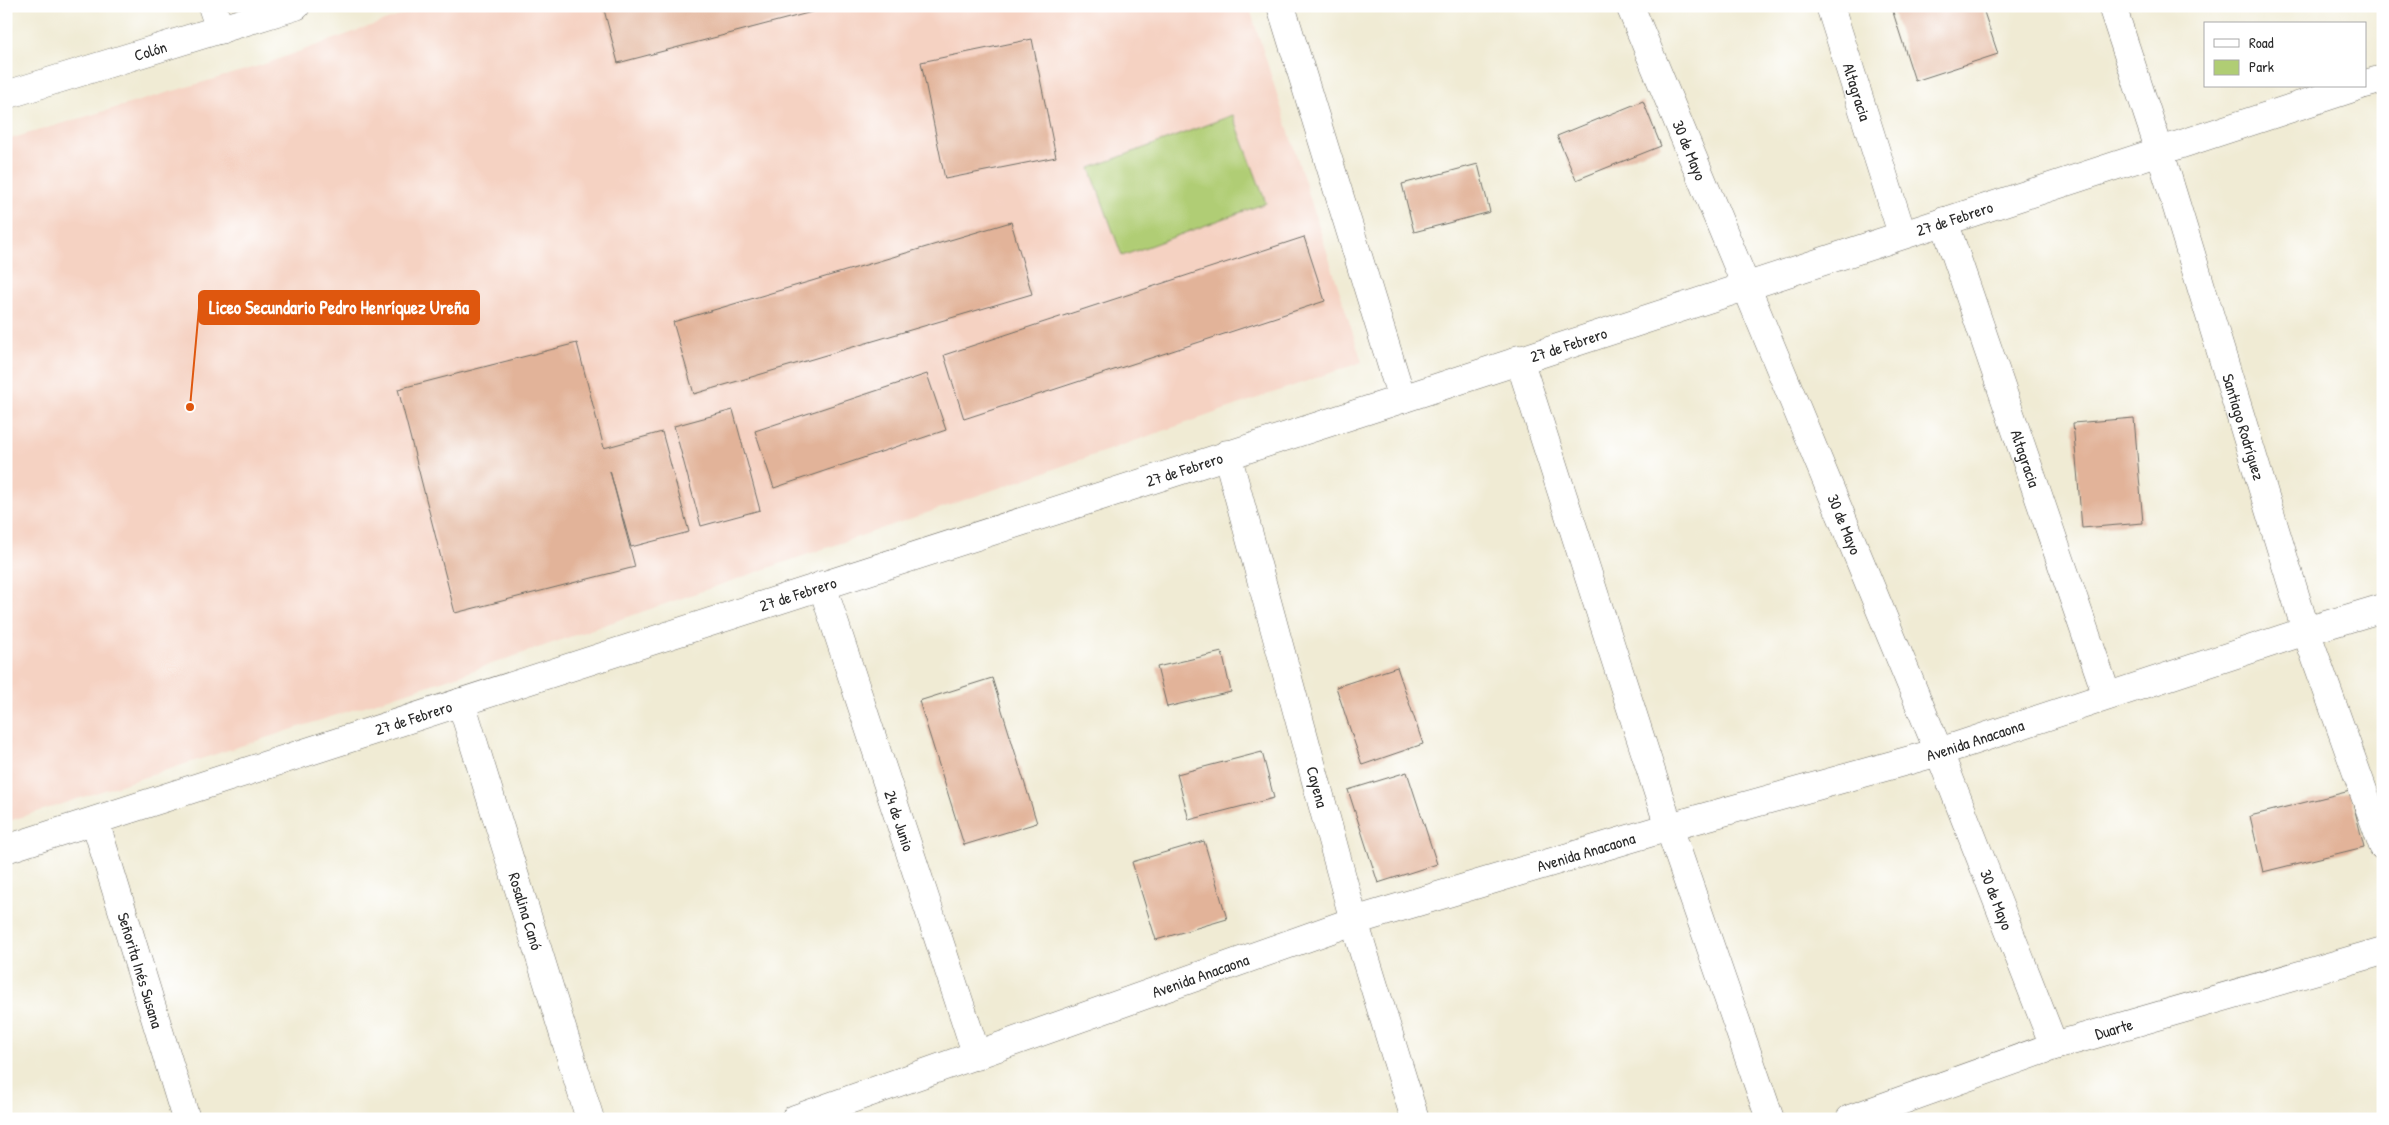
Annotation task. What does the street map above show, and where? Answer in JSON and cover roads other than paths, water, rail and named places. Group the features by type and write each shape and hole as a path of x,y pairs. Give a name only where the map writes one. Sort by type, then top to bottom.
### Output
{"street":[{"name":"Colón","path":"6,95 216,18 296,6"},
{"path":"1281,6 1402,398"},
{"name":"30 de Mayo","path":"1630,6 1745,288 1939,752 2054,1046"},
{"name":"Altagracia","path":"1830,6 1902,234"},
{"name":"Santiago Rodríguez","path":"2112,6 2160,152 2306,631 2383,846"},
{"path":"2366,84 2383,79"},
{"name":"27 de Febrero","path":"6,849 1519,359 1745,288 1902,234 2354,88"},
{"name":"Altagracia","path":"1944,221 2107,696"},
{"path":"1519,359 1668,827 1770,1119"},
{"name":"Cayena","path":"1227,454 1354,921 1414,1119"},
{"name":"24 de Junio","path":"822,585 977,1056"},
{"name":"Avenida Anacaona","path":"796,1119 1354,921 1668,827 1939,752 2306,631 2383,608"},
{"name":"Rosalina Canó","path":"461,702 590,1119"},
{"name":"Señorita Inés Susana","path":"96,821 186,1119"},
{"name":"Duarte","path":"1850,1119 2054,1046 2383,951"}],"place":[{"name":"Liceo Secundario Pedro Henríquez Ureña","path":"190,407"}]}
